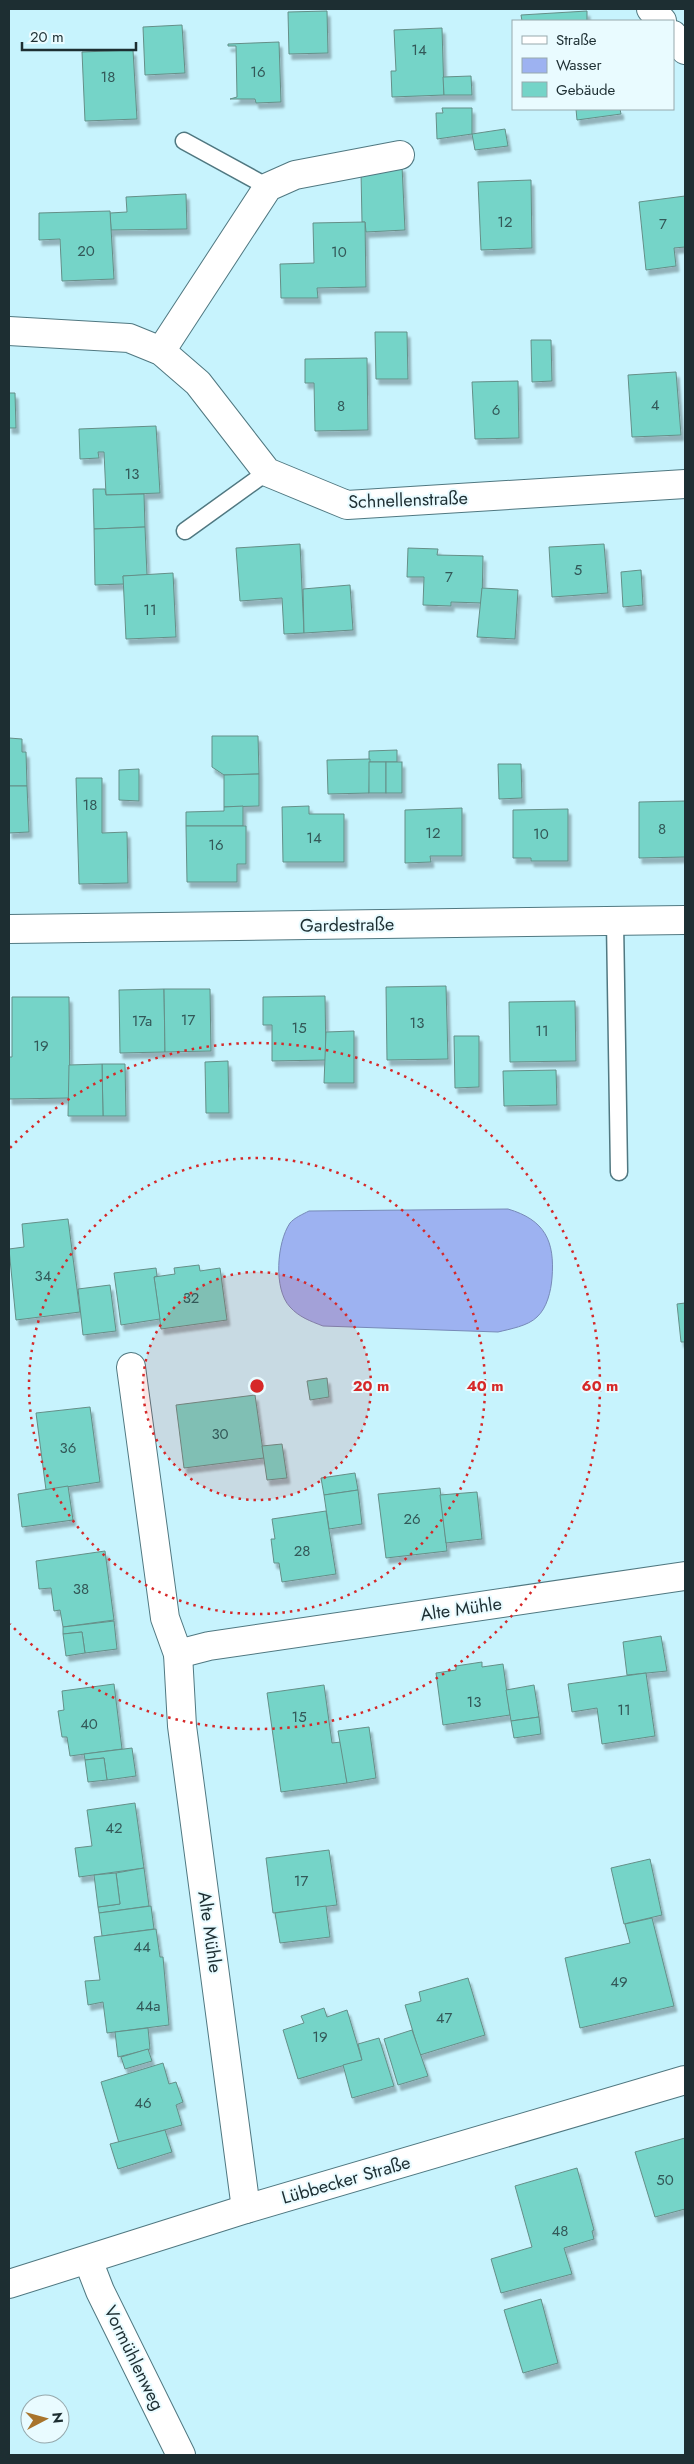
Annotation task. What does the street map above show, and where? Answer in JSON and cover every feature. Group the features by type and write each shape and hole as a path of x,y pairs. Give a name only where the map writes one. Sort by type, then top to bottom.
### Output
{"street":[{"path":"651,9 661,20"},
{"path":"674,36 685,50"},
{"path":"161,351 268,187 295,175 400,155"},
{"name":"Schnellenstraße","path":"9,332 129,338 161,351 198,383 267,472 347,505 685,484"},
{"name":"Gardestraße","path":"9,929 685,920"},
{"name":"Alte Mühle","path":"131,1367 165,1618 178,1654 182,1726 246,2210"},
{"name":"Alte Mühle","path":"178,1654 209,1646 685,1576"},
{"name":"Lübbecker Straße","path":"9,2284 246,2210 685,2080"},
{"name":"Vormühlenweg","path":"88,2260 100,2291 181,2455"}],"lane":[{"path":"184,141 268,187"},
{"path":"185,531 267,472"},
{"path":"615,921 619,1172"}],"water":[{"path":"508,1209 531,1219 539,1226 545,1234 552,1253 552,1278 548,1299 540,1313 524,1325 498,1332 323,1326 309,1320 290,1307 281,1289 279,1265 282,1242 290,1223 309,1211"}],"building":[{"path":"327,11 328,53 289,54 288,12"},
{"path":"587,11 587,20 522,20 521,15"},
{"path":"182,25 185,73 145,75 143,27"},
{"path":"442,28 444,95 392,97 391,71 396,71 394,30"},
{"path":"279,42 281,102 256,103 255,99 230,99 237,97 236,46 228,46 228,44"},
{"path":"133,50 137,119 85,121 82,52"},
{"path":"471,76 472,95 444,95 443,77"},
{"path":"442,108 472,108 472,134 437,139 436,113 443,113"},
{"path":"576,110 620,110 621,114 577,120"},
{"path":"505,129 508,146 475,150 472,134"},
{"path":"402,166 405,230 366,232 365,222 362,222 361,172"},
{"path":"531,180 532,248 481,250 478,182"},
{"path":"186,194 187,229 111,230 110,213 127,212 126,197"},
{"path":"685,196 685,247 674,248 676,266 646,270 639,202"},
{"path":"110,211 114,279 62,281 60,239 39,240 39,213"},
{"path":"365,222 366,287 317,288 318,298 281,298 280,264 314,263 313,223"},
{"path":"375,332 407,332 408,379 376,379"},
{"path":"531,340 551,340 552,381 532,382"},
{"path":"367,358 368,430 315,431 314,383 305,383 305,359"},
{"path":"676,372 681,435 632,437 628,375"},
{"path":"518,381 519,438 475,439 472,382"},
{"path":"9,393 15,393 16,428 9,428"},
{"path":"156,426 160,493 106,495 104,452 98,452 99,458 80,459 79,429"},
{"path":"93,489 105,489 106,495 144,494 145,527 94,529"},
{"path":"145,527 147,575 123,576 124,584 95,585 94,529"},
{"path":"300,544 304,633 284,634 282,598 240,601 236,548"},
{"path":"604,544 608,593 552,597 549,547"},
{"path":"408,548 438,549 437,555 483,556 482,603 451,602 451,606 423,605 424,577 407,577"},
{"path":"641,570 643,605 623,607 621,572"},
{"path":"173,573 176,637 126,639 123,576"},
{"path":"350,585 353,630 304,633 303,589"},
{"path":"482,588 518,590 515,639 477,637"},
{"path":"212,736 258,736 259,774 224,775 212,767"},
{"path":"9,738 22,739 22,752 26,752 27,786 9,786"},
{"path":"397,750 397,762 369,762 369,751"},
{"path":"370,759 369,793 328,794 327,760"},
{"path":"369,762 386,762 386,793 369,793"},
{"path":"386,762 402,762 402,793 386,793"},
{"path":"498,764 521,764 522,798 499,799"},
{"path":"139,769 139,801 119,800 119,770"},
{"path":"259,774 259,806 224,807 224,775"},
{"path":"76,778 102,778 102,833 127,832 128,883 79,884"},
{"path":"9,786 27,786 29,832 9,833"},
{"path":"685,801 685,857 639,858 639,802"},
{"path":"243,806 243,826 186,826 186,812 224,811 224,807"},
{"path":"309,806 309,814 344,814 344,862 283,862 282,807"},
{"path":"462,808 462,856 430,856 431,862 405,863 405,810"},
{"path":"568,809 568,861 531,861 531,858 513,858 513,810"},
{"path":"186,826 246,826 246,864 237,864 237,882 187,882"},
{"path":"446,986 448,1059 387,1060 386,987"},
{"path":"164,989 165,1052 120,1053 119,990"},
{"path":"164,989 210,989 211,1051 165,1052"},
{"path":"325,996 326,1060 272,1061 272,1025 263,1025 263,997"},
{"path":"12,997 69,997 70,1098 9,1099 9,1057 12,1057"},
{"path":"575,1001 576,1061 510,1062 509,1002"},
{"path":"354,1031 354,1083 324,1083 326,1032"},
{"path":"454,1036 479,1036 479,1087 455,1088"},
{"path":"228,1061 229,1113 206,1113 205,1062"},
{"path":"102,1064 125,1064 126,1116 103,1116"},
{"path":"102,1064 103,1116 68,1116 69,1065"},
{"path":"556,1070 557,1105 504,1106 503,1071"},
{"path":"68,1219 80,1312 16,1320 9,1249 24,1247 22,1224"},
{"path":"199,1265 200,1271 220,1268 227,1320 161,1329 154,1277 175,1274 174,1268"},
{"path":"156,1268 157,1276 154,1277 160,1319 121,1325 114,1273"},
{"path":"110,1285 116,1331 83,1335 78,1289"},
{"path":"685,1303 685,1342 681,1342 677,1304"},
{"path":"327,1378 329,1397 310,1400 307,1381"},
{"path":"255,1395 264,1458 184,1468 176,1405"},
{"path":"90,1407 100,1482 46,1490 36,1413"},
{"path":"282,1444 287,1478 267,1480 262,1446"},
{"path":"355,1473 358,1490 324,1495 321,1478"},
{"path":"68,1486 73,1520 22,1527 18,1494"},
{"path":"440,1488 447,1551 386,1558 378,1494"},
{"path":"358,1490 362,1524 329,1529 324,1495"},
{"path":"477,1492 482,1539 446,1543 440,1495"},
{"path":"326,1511 336,1574 282,1582 279,1563 274,1563 271,1539 275,1539 272,1519"},
{"path":"105,1551 114,1620 63,1627 60,1610 54,1611 51,1588 39,1589 36,1561"},
{"path":"114,1621 117,1649 85,1653 82,1632 63,1634 63,1627"},
{"path":"82,1632 85,1653 66,1656 63,1634"},
{"path":"661,1636 667,1671 627,1675 623,1642"},
{"path":"482,1662 482,1667 503,1664 510,1715 443,1725 436,1673 456,1670 456,1666"},
{"path":"646,1673 655,1736 602,1744 597,1708 572,1712 568,1684"},
{"path":"114,1684 122,1749 70,1756 67,1737 62,1737 58,1711 64,1710 62,1691"},
{"path":"324,1685 332,1743 341,1742 347,1783 281,1792 267,1693"},
{"path":"534,1685 539,1717 511,1721 506,1690"},
{"path":"539,1717 541,1734 514,1738 511,1721"},
{"path":"369,1727 376,1778 347,1783 338,1731"},
{"path":"132,1748 136,1776 107,1780 104,1758 85,1760 84,1754"},
{"path":"104,1758 107,1780 88,1782 85,1760"},
{"path":"135,1803 144,1868 79,1877 75,1848 92,1846 87,1810"},
{"path":"329,1850 337,1905 273,1913 266,1858"},
{"path":"650,1859 662,1915 624,1924 611,1868"},
{"path":"144,1868 149,1906 99,1913 98,1907 120,1904 116,1873"},
{"path":"116,1873 120,1904 98,1907 94,1875"},
{"path":"151,1906 154,1929 102,1936 99,1913"},
{"path":"326,1906 330,1937 280,1943 275,1913"},
{"path":"652,1918 674,2006 580,2028 565,1958 630,1943 625,1924"},
{"path":"156,1929 160,1957 163,1957 169,2025 107,2033 103,2002 88,2005 85,1981 100,1980 94,1937"},
{"path":"468,1978 485,2035 420,2055 405,2005 421,2001 419,1992"},
{"path":"324,2008 327,2017 347,2010 362,2060 298,2079 283,2030 304,2023 301,2016"},
{"path":"148,2028 150,2049 118,2057 115,2032"},
{"path":"412,2030 428,2076 398,2085 384,2039"},
{"path":"379,2038 394,2086 352,2098 343,2065 362,2060 358,2044"},
{"path":"148,2049 152,2061 125,2069 121,2057"},
{"path":"163,2063 169,2084 176,2082 183,2102 176,2105 182,2125 119,2143 101,2082"},
{"path":"165,2130 172,2152 118,2169 110,2144"},
{"path":"685,2138 685,2209 655,2217 635,2152"},
{"path":"577,2168 594,2230 592,2231 594,2239 564,2248 572,2274 501,2293 491,2259 532,2247 515,2186"},
{"path":"541,2299 558,2363 523,2373 504,2310"}]}
